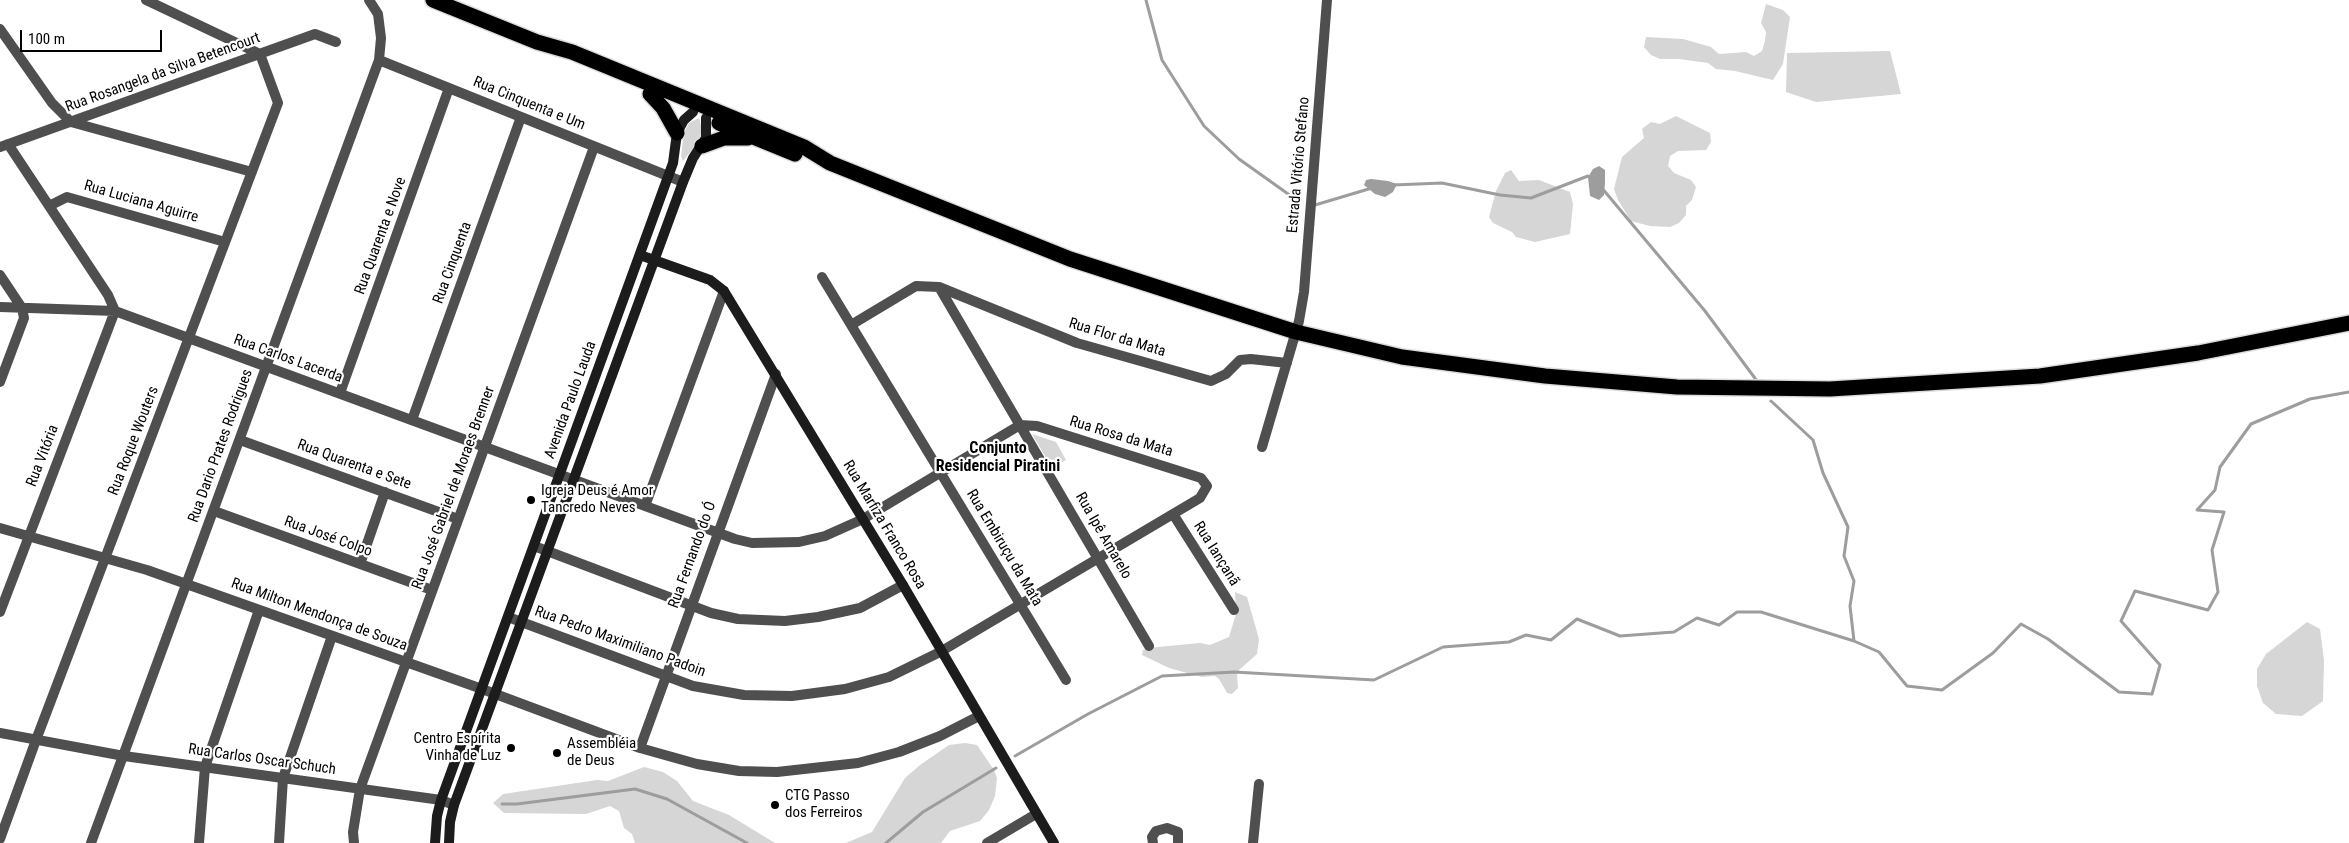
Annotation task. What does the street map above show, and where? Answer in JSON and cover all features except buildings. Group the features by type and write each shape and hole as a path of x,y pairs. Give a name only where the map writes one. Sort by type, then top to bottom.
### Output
{"highway":[{"path":"433,0 537,42 572,52 701,112 756,140 801,157 830,163"},
{"path":"537,42 568,61 650,94 804,147 830,163 1070,259 1296,332 1402,357 1480,368 1676,387 1784,390 1914,386 2040,376 2198,353 2349,323"},
{"path":"650,94 663,108 678,133"},
{"path":"702,146 724,138 742,137 756,140"}],"main road":[{"name":"Avenida Paulo Lauda","path":"435,843 437,816 441,800 673,163 678,133 684,120 701,112 707,131 702,146 693,158 683,182 454,804 450,822 449,843"},
{"name":"Rua Marfiza Franco Rosa","path":"640,254 710,280 724,291 863,518 940,652 1054,843"}],"street":[{"path":"146,0 260,54"},
{"name":"Rua Dario Prates Rodrigues","path":"91,843 379,60 382,38 378,14 369,0"},
{"name":"Estrada Vitório Stefano","path":"1262,447 1296,332 1304,292 1327,0"},
{"path":"0,30 52,103 71,122 252,172"},
{"name":"Rua Rosangela da Silva Betencourt","path":"4,145 315,34 336,42"},
{"name":"Rua Roque Wouters","path":"0,839 278,103 260,54"},
{"name":"Rua Cinquenta e Um","path":"379,60 683,182"},
{"name":"Rua Quarenta e Nove","path":"340,393 449,88"},
{"name":"Rua Cinquenta","path":"412,420 521,117"},
{"path":"4,145 14,154 49,206 108,295 115,311"},
{"name":"Rua José Gabriel de Moraes Brenner","path":"354,843 353,832 360,789 594,146"},
{"name":"Rua Luciana Aguirre","path":"49,206 67,197 225,242"},
{"path":"0,275 22,308 24,318 0,382"},
{"name":"Rua Embiruçu da Mata","path":"822,277 1066,680"},
{"path":"851,325 916,286 940,287"},
{"name":"Rua Flor da Mata","path":"940,287 1077,343 1198,378 1219,379 1240,360 1287,362"},
{"name":"Rua Ipê Amarelo","path":"940,287 1149,646"},
{"path":"645,506 724,291"},
{"name":"Rua Carlos Lacerda","path":"0,307 115,311 574,479"},
{"name":"Rua Vitória","path":"0,612 115,311"},
{"name":"Rua Fernando do Ó","path":"640,748 776,374"},
{"path":"574,479 752,543 799,542 826,536 863,518 1020,425"},
{"name":"Rua Rosa da Mata","path":"1020,425 1037,426 1201,478 1207,486"},
{"name":"Rua Quarenta e Sete","path":"240,440 458,519"},
{"name":"Rua Pedro Maximiliano Padoin","path":"508,617 693,686 744,695 792,696 846,689 889,677 940,652 1200,498 1207,486"},
{"path":"360,564 385,492"},
{"name":"Rua José Colpo","path":"214,511 432,590"},
{"name":"Rua Iançanã","path":"1173,514 1234,610"},
{"name":"Rua Milton Mendonça de Souza","path":"0,528 147,570 495,694"},
{"path":"534,546 691,605 738,619 785,621 818,617 860,608 903,585"},
{"path":"199,843 205,768 259,610"},
{"path":"279,843 283,778 332,636"},
{"path":"495,694 670,758 739,771 777,772 833,767 900,752 940,736 979,716"},
{"name":"Rua Carlos Oscar Schuch","path":"0,733 124,756 441,800 454,804"},
{"path":"1252,843 1258,784"},
{"path":"987,843 1036,814"},
{"path":"1153,843 1152,836 1156,831 1167,828 1178,832 1178,843"}],"shaded area":[{"path":"1766,4 1783,10 1790,17 1783,64 1773,80 1735,71 1716,69 1708,63 1679,59 1660,59 1651,55 1644,47 1646,37 1683,39 1711,47 1719,54 1746,52 1754,56 1762,51 1765,41 1766,32 1761,23"},
{"path":"1890,51 1901,94 1816,102 1786,92 1787,53"},
{"path":"1676,116 1710,133 1711,142 1706,150 1678,151 1670,156 1668,166 1674,173 1691,180 1696,187 1692,200 1686,206 1686,215 1679,223 1670,227 1650,226 1631,221 1618,200 1614,189 1622,157 1644,138 1642,129 1651,122 1660,124"},
{"path":"699,118 702,130 699,141 683,161 681,156 684,133 689,123"},
{"path":"1599,166 1605,170 1605,183 1604,195 1599,200 1590,196 1588,177 1593,169"},
{"path":"1511,170 1519,181 1539,180 1570,192 1573,204 1570,234 1535,242 1516,237 1512,232 1493,223 1489,217 1496,191 1505,173"},
{"path":"1371,179 1397,184 1393,192 1385,197 1375,194 1364,185 1366,180"},
{"path":"1032,434 1056,442 1066,460 1052,468"},
{"path":"1235,592 1247,597 1259,639 1257,654 1239,670 1237,674 1238,688 1232,694 1227,693 1219,679 1215,676 1202,677 1169,668 1142,655 1143,650 1148,648 1200,643 1210,645 1229,637 1236,614"},
{"path":"2307,622 2320,629 2324,661 2323,701 2302,716 2276,714 2263,703 2257,686 2257,669 2266,654"},
{"path":"965,743 977,745 994,770 997,778 995,796 989,810 980,821 950,831 941,843 846,843 872,832 905,778 920,765 949,745"},
{"path":"644,767 663,772 677,781 693,801 729,815 775,843 635,843 632,834 624,828 619,811 610,806 586,814 504,813 493,803 503,794 597,780 608,781"}],"waterway":[{"path":"1146,0 1162,60 1204,126 1239,159 1298,201"},
{"path":"1393,185 1442,183 1500,195 1531,198 1588,176 1591,179"},
{"path":"1601,187 1705,311 1757,381"},
{"path":"1315,205 1372,188"},
{"path":"1015,756 1088,714 1162,676 1234,672 1374,680 1443,647 1509,642 1526,635 1551,640 1577,619 1620,636 1674,632 1697,618 1719,625 1737,612 1761,612 1854,641 1879,652 1907,686 1942,690 1993,653 2021,624 2048,639 2119,692 2152,694 2160,665 2121,621 2135,591 2208,610 2218,592 2212,550 2224,512 2197,510 2215,490 2220,467 2251,424 2310,399 2349,392"},
{"path":"1771,401 1813,440 1823,473 1848,527 1844,556 1854,581 1850,606 1854,641"},
{"path":"886,843 923,812 996,768"},
{"path":"502,804 517,804 635,789 667,799 747,843"}],"place":[{"name":"Igreja Deus é Amor Tancredo Neves","path":"531,500"},
{"name":"Centro Espírita Vinha de Luz","path":"511,748"},
{"name":"Assembléia de Deus","path":"557,753"},
{"name":"CTG Passo dos Ferreiros","path":"775,805"}],"district":[{"name":"Conjunto Residencial Piratini","path":"998,458"}]}
